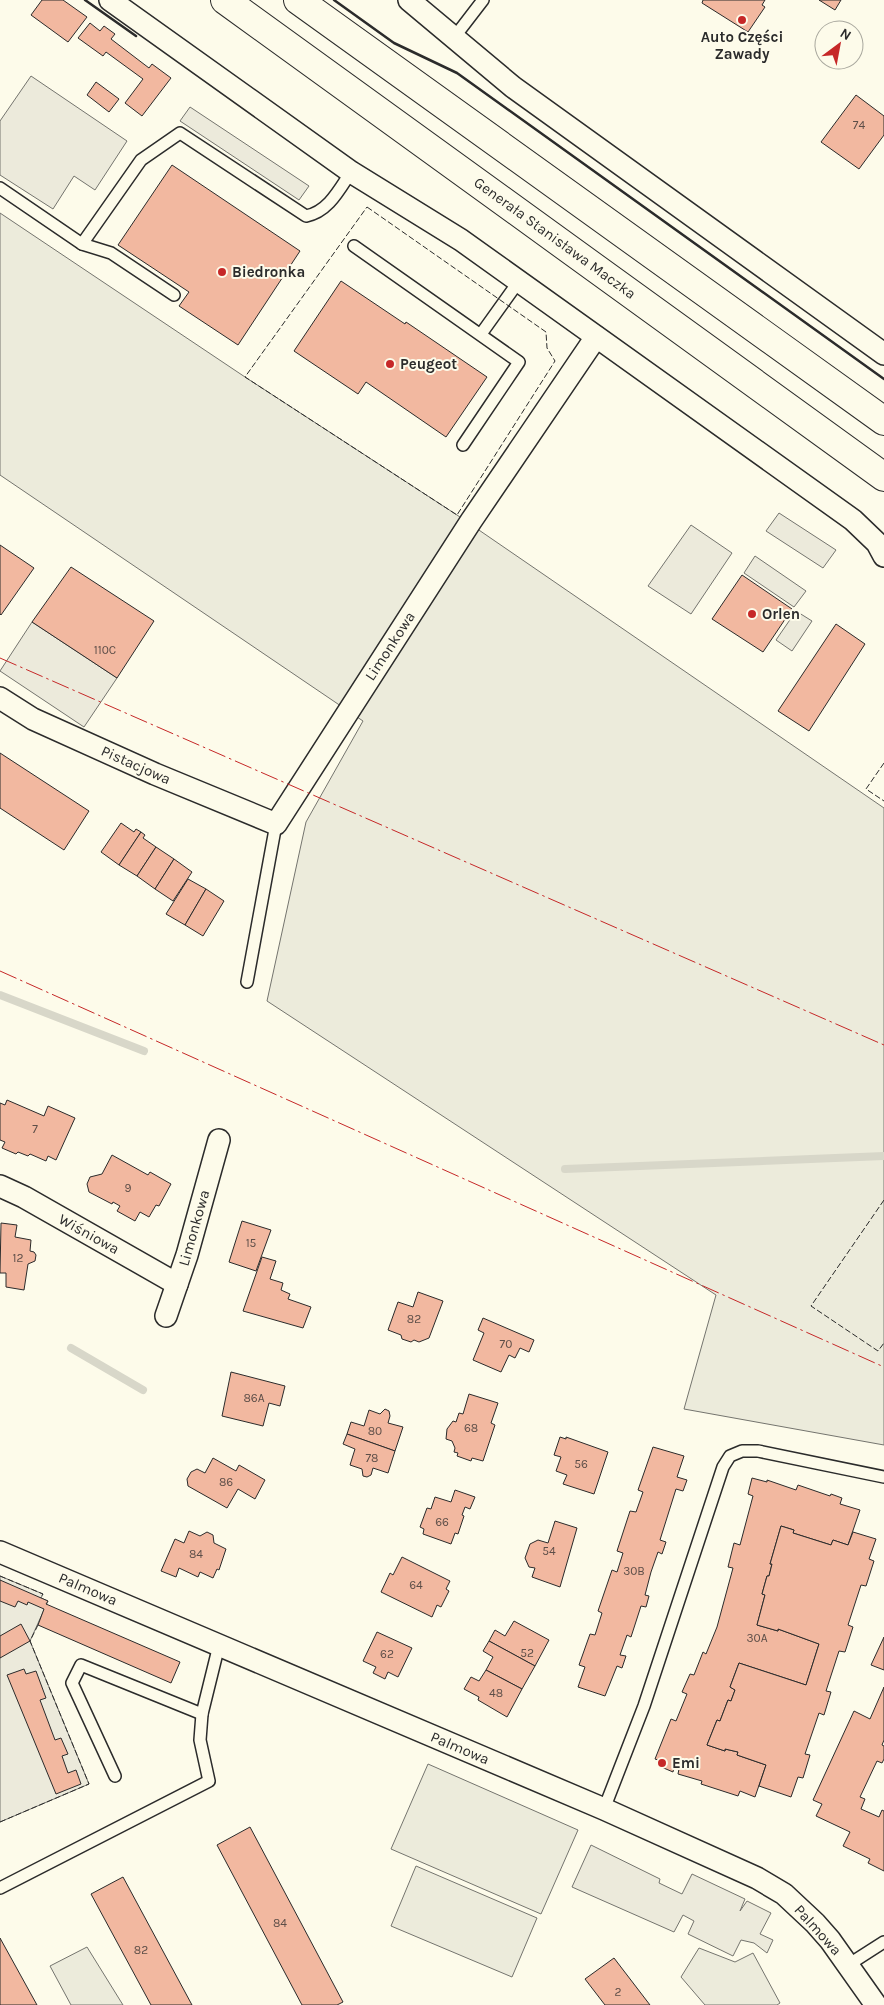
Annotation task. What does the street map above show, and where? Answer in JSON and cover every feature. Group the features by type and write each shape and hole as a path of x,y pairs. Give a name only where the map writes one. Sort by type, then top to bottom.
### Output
{"highway":[{"name":"Generała Stanisława Maczka","path":"225,0 884,476"},
{"path":"298,0 884,421"}],"street":[{"path":"110,0 351,172 461,240 853,520 872,539 884,556"},
{"path":"409,0 453,39 536,104 884,354"},
{"name":"Limonkowa","path":"276,824 471,521 596,337"},
{"name":"Pistacjowa","path":"0,698 41,723 276,824"},
{"name":"Limonkowa","path":"166,1316 187,1255 220,1140"},
{"name":"Wiśniowa","path":"0,1186 24,1197 177,1284"},
{"name":"Palmowa","path":"0,1552 734,1866 784,1894 815,1923 876,2005"}],"lane":[{"path":"453,39 483,0"},
{"path":"82,244 141,160 180,133 306,216 316,215 324,210 351,172"},
{"path":"0,188 82,244 111,253 174,295"},
{"path":"354,246 520,362 462,445"},
{"path":"481,334 519,281"},
{"name":"Limonkowa","path":"247,982 276,824"},
{"path":"604,1809 644,1706 724,1467 730,1456 742,1451 758,1451 884,1477"},
{"path":"0,1888 209,1781 200,1740 202,1714 219,1645"},
{"path":"115,1776 110,1769 72,1682 82,1665 202,1714"},
{"path":"848,1965 884,1942"}],"shaded area":[{"path":"31,76 127,141 95,190 74,176 53,209 0,175 0,121"},
{"path":"190,107 309,186 299,200 180,121"},
{"path":"0,213 245,377 457,515 884,808 884,1445 684,1409 716,1295 267,1001 306,822 363,721 0,475"},
{"path":"779,513 836,550 823,568 766,531"},
{"path":"691,525 732,553 691,614 648,586"},
{"path":"755,556 806,591 794,607 744,573"},
{"path":"796,611 812,621 792,651 776,640"},
{"path":"32,622 117,678 84,727 0,671"},
{"path":"0,1576 43,1594 41,1598 48,1601 30,1641 89,1784 0,1822"},
{"path":"428,1764 578,1830 541,1914 391,1849"},
{"path":"591,1845 660,1879 659,1883 682,1894 692,1874 745,1899 740,1911 747,1901 771,1913 760,1934 773,1940 767,1953 754,1943 741,1940 733,1956 688,1934 694,1921 683,1915 674,1932 572,1887"},
{"path":"416,1866 537,1918 512,1977 391,1926"},
{"path":"87,1947 123,2005 71,2005 50,1966"},
{"path":"699,1948 735,1962 753,1953 780,2003 777,2005 705,2005 681,1977"}],"building":[{"path":"42,0 63,0 87,17 68,42 31,15"},
{"name":"Auto Części Zawady","path":"703,0 765,0 762,5 765,7 748,32 702,3"},
{"path":"819,0 841,0 835,10"},
{"path":"90,23 100,31 104,26 115,34 111,39 149,68 152,64 171,78 142,116 125,103 143,79 106,52 103,56 78,38"},
{"path":"96,82 119,99 109,112 87,95"},
{"path":"856,95 884,116 884,135 859,169 821,142"},
{"name":"Biedronka","path":"172,165 300,251 238,345 179,306 189,292 118,245"},
{"name":"Peugeot","path":"341,281 487,377 446,437 366,382 358,394 294,351"},
{"path":"0,545 34,568 1,615 0,614"},
{"path":"71,567 154,621 117,678 32,622"},
{"name":"Orlen","path":"742,575 792,609 763,652 712,619"},
{"path":"836,624 865,644 809,731 778,711"},
{"path":"0,753 89,811 64,850 0,808"},
{"path":"121,823 134,832 136,829 141,832 119,865 101,852"},
{"path":"141,832 145,835 143,838 156,847 137,876 119,865"},
{"path":"156,847 174,859 155,889 137,876"},
{"path":"174,859 192,872 173,901 155,889"},
{"path":"188,879 206,889 185,925 166,914"},
{"path":"206,889 224,901 203,936 185,925"},
{"path":"7,1100 44,1116 48,1106 75,1118 56,1160 48,1156 46,1161 30,1154 28,1156 18,1152 16,1154 2,1148 5,1142 0,1140 0,1103 5,1105"},
{"path":"112,1155 148,1175 150,1172 171,1184 159,1206 156,1205 149,1217 140,1212 135,1221 117,1211 120,1206 89,1192 87,1184 90,1177 102,1174"},
{"path":"242,1221 271,1230 256,1271 229,1262"},
{"path":"1,1223 17,1225 15,1237 31,1240 30,1251 36,1255 35,1261 28,1264 24,1290 6,1287 6,1273 0,1273"},
{"path":"262,1257 276,1261 270,1279 283,1283 281,1290 290,1294 288,1299 311,1307 303,1328 243,1311"},
{"path":"418,1292 443,1301 429,1338 419,1342 414,1340 411,1342 402,1339 401,1335 388,1330 398,1302 413,1307"},
{"path":"483,1318 534,1340 529,1352 520,1348 515,1358 509,1355 501,1372 473,1360 484,1333 478,1330"},
{"path":"231,1372 285,1386 280,1406 269,1403 263,1426 222,1416"},
{"path":"469,1394 498,1403 491,1423 495,1425 483,1461 472,1458 471,1461 457,1456 458,1453 454,1452 455,1448 452,1441 446,1439 447,1429 453,1421 456,1422 459,1413 463,1414"},
{"path":"385,1409 389,1411 388,1423 403,1427 395,1451 347,1434 351,1422 364,1426 369,1410 380,1414"},
{"path":"347,1434 395,1451 388,1473 373,1468 371,1475 367,1477 363,1476 362,1469 350,1465 355,1449 343,1444"},
{"path":"560,1437 566,1439 566,1437 608,1452 594,1494 563,1484 567,1475 556,1471 561,1457 554,1455"},
{"path":"653,1447 684,1456 677,1477 687,1480 683,1491 676,1489 660,1540 666,1542 662,1554 658,1552 645,1595 649,1596 646,1607 641,1606 631,1637 627,1635 620,1655 626,1656 622,1668 617,1666 605,1696 578,1687 585,1667 579,1665 590,1634 595,1635 602,1613 598,1611 612,1570 617,1572 623,1553 617,1551 630,1511 636,1512 643,1492 638,1490"},
{"path":"213,1458 236,1471 239,1465 265,1480 255,1499 238,1489 227,1508 188,1486 187,1479 191,1472 197,1469 205,1473"},
{"path":"752,1478 767,1482 767,1480 796,1490 798,1485 830,1496 831,1494 842,1498 840,1504 860,1510 848,1545 833,1540 831,1545 793,1533 794,1530 781,1526 770,1564 772,1564 769,1576 767,1576 762,1594 765,1595 757,1625 778,1631 778,1629 819,1644 806,1685 739,1663 730,1687 735,1690 731,1701 728,1700 720,1721 717,1720 707,1745 725,1751 725,1749 738,1752 737,1755 766,1765 755,1797 740,1791 738,1796 701,1784 702,1781 678,1774 679,1769 674,1767 673,1772 659,1766 661,1761 655,1759 671,1719 676,1721 687,1694 682,1692 690,1674 694,1675 703,1652 706,1654 717,1627 733,1568 728,1567 734,1543 740,1545 753,1496 748,1494"},
{"path":"455,1490 475,1497 470,1509 465,1507 458,1534 455,1533 451,1544 423,1534 424,1529 420,1527 427,1508 431,1509 435,1497 451,1502"},
{"path":"555,1521 577,1528 560,1587 532,1577 535,1568 529,1567 525,1558 530,1544 538,1540 548,1543"},
{"path":"781,1526 794,1530 793,1533 831,1545 833,1540 848,1545 853,1532 876,1539 869,1559 874,1561 866,1586 861,1585 848,1625 853,1627 845,1652 839,1651 826,1691 831,1692 824,1715 819,1713 805,1754 810,1755 803,1778 798,1777 791,1797 759,1786 766,1765 737,1755 738,1752 725,1749 725,1751 707,1745 717,1720 720,1721 728,1700 731,1701 735,1690 730,1687 739,1663 806,1685 819,1644 778,1629 778,1631 757,1625 765,1595 762,1594 767,1576 769,1576 772,1564 770,1564"},
{"path":"189,1531 200,1536 207,1532 213,1535 214,1543 226,1549 219,1570 217,1569 213,1578 200,1572 198,1577 179,1568 176,1577 161,1571 175,1539 184,1543"},
{"path":"402,1557 450,1581 446,1589 449,1591 441,1607 437,1605 432,1617 381,1592 390,1573 393,1575"},
{"path":"0,1580 48,1601 46,1604 180,1662 171,1683 38,1625 44,1609 28,1602 27,1605 18,1601 15,1607 0,1601"},
{"path":"514,1621 549,1640 535,1666 489,1641 495,1630 505,1636"},
{"path":"21,1624 30,1641 0,1658 0,1636"},
{"path":"377,1632 412,1648 398,1677 388,1672 385,1679 373,1673 376,1667 363,1661"},
{"path":"884,1637 884,1670 871,1665"},
{"path":"489,1641 535,1666 522,1689 486,1670 493,1657 483,1651"},
{"path":"24,1669 26,1674 36,1671 46,1698 40,1700 55,1740 61,1738 68,1754 62,1756 68,1773 76,1770 81,1784 56,1794 7,1675"},
{"path":"486,1670 522,1689 507,1717 478,1700 479,1697 464,1689 471,1677 479,1681"},
{"path":"884,1687 884,1740 882,1745 884,1746 884,1759 882,1763 877,1761 860,1797 865,1799 861,1809 879,1817 882,1810 884,1811 884,1871 868,1863 870,1859 843,1846 850,1832 816,1816 822,1804 813,1800 854,1711 870,1719"},
{"path":"250,1827 343,2002 337,2005 302,2005 217,1845"},
{"path":"123,1877 192,2005 151,2005 91,1894"},
{"path":"0,1938 37,2005 0,2005"},
{"path":"614,1958 650,2005 605,2005 585,1979"}],"waterway":[{"path":"0,995 144,1051"},
{"path":"565,1169 884,1156"},
{"path":"71,1348 143,1390"}],"fence":[{"path":"367,207 546,332 547,348 555,361 457,515 245,377 367,207"},
{"path":"884,763 866,789 884,801"},
{"path":"884,1200 811,1306 878,1351 884,1343"},
{"path":"0,1576 43,1594 40,1598"},
{"path":"0,1822 89,1784 30,1641 38,1625"}],"wall":[{"path":"85,0 136,36"},
{"path":"334,0 394,43 457,73 884,379"}],"power":[{"path":"0,658 884,1045"},
{"path":"0,971 884,1367"}],"place":[{"name":"Auto Części Zawady","path":"742,20"},
{"name":"Biedronka","path":"222,272"},
{"name":"Peugeot","path":"390,364"},
{"name":"Orlen","path":"752,614"},
{"name":"Emi","path":"662,1763"}]}
